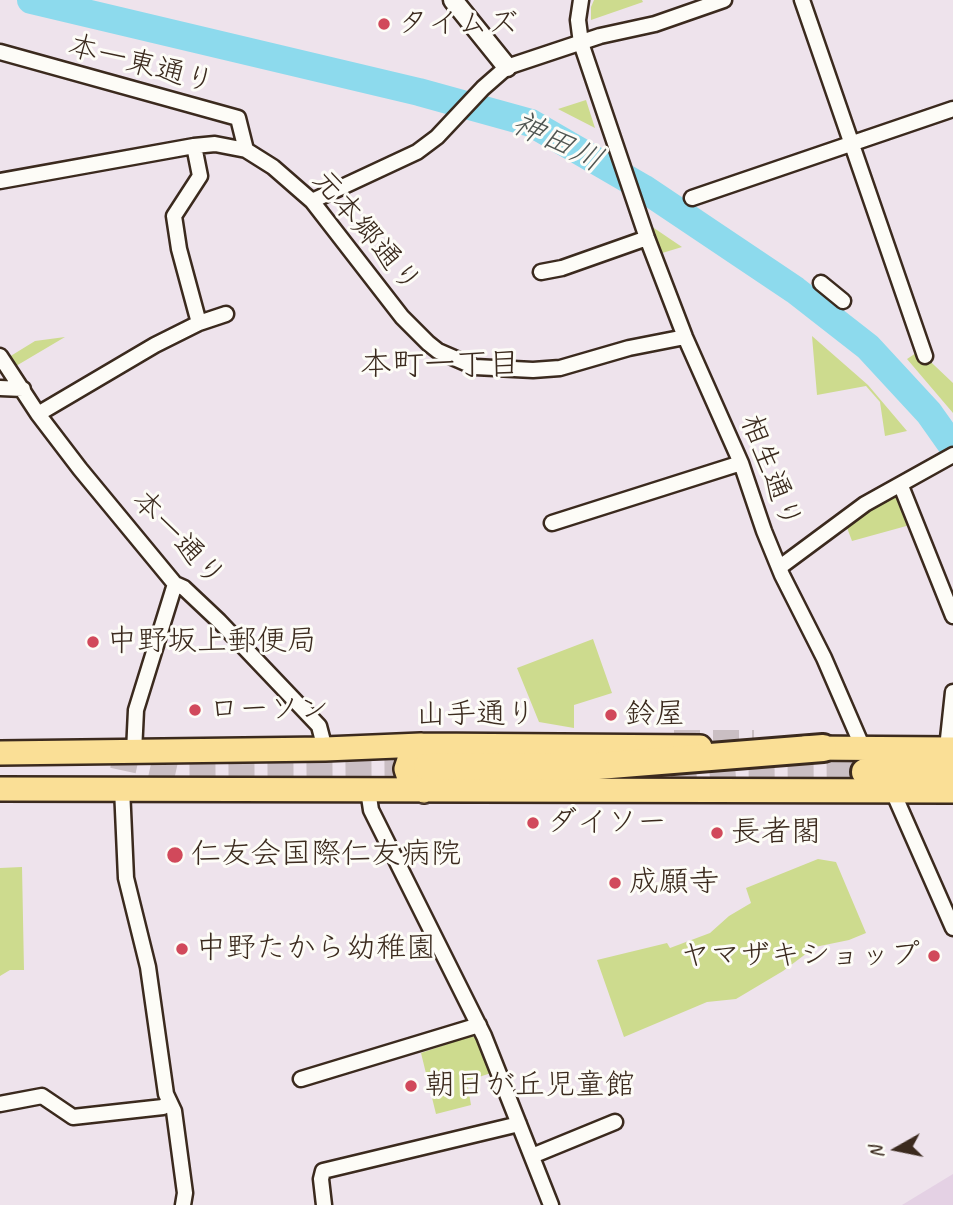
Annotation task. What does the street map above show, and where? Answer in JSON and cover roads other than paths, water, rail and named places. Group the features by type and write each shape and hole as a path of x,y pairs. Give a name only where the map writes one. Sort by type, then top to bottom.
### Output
{"highway":[{"path":"424,768 598,766 823,748"},
{"path":"864,760 951,756"}],"main road":[{"path":"823,748 864,760"},
{"name":"山手通り","path":"0,753 326,749 424,768 893,792 953,791"},
{"name":"山手通り","path":"0,789 368,790 424,768"}],"street":[{"path":"453,0 507,68"},
{"path":"581,0 578,20 581,43"},
{"path":"312,201 417,152 507,68 600,36 655,24 724,0"},
{"path":"802,0 925,356"},
{"name":"相生通り","path":"581,43 647,238 686,341 741,463 779,567 824,658 864,760"},
{"name":"本一東通り","path":"0,52 238,118 246,149"},
{"path":"692,198 953,109"},
{"name":"元本郷通り","path":"0,181 194,146 215,144 246,149 273,167 312,201 411,326 438,351 475,367 533,370 560,368 629,348 686,341"},
{"path":"194,146 200,176 174,216 179,249 199,323"},
{"path":"541,272 562,268 647,238"},
{"path":"821,283 843,300"},
{"path":"38,414 155,345 199,323 226,314"},
{"name":"本一通り","path":"0,356 38,414 80,469 175,584 184,588 288,691 319,726 326,749"},
{"path":"0,388 23,389"},
{"path":"779,567 865,504 951,457"},
{"path":"552,523 741,463"},
{"path":"901,486 953,615"},
{"path":"134,752 136,710 175,584"},
{"path":"951,756 953,692"},
{"path":"122,788 126,878 148,967 166,1094 174,1111 184,1193 183,1205"},
{"path":"368,790 371,810 479,1025 551,1205"},
{"path":"893,792 953,928"},
{"path":"301,1079 479,1025"},
{"path":"0,1104 42,1096 73,1117 163,1107 169,1102"},
{"path":"533,1156 615,1122"},
{"path":"324,1205 321,1179 323,1171 519,1124"}],"waterway":[{"name":"神田川","path":"31,0 419,92 531,123 643,188 795,290 868,347 929,413 953,447"}],"tunnel":[{"path":"674,743 754,743"},
{"path":"113,755 177,769 427,767"},
{"path":"632,782 744,773 865,772"}],"place":[{"name":"タイムズ","path":"384,24"},
{"name":"中野坂上郵便局","path":"93,642"},
{"name":"ローソン","path":"195,710"},
{"name":"鈴屋","path":"611,715"},
{"name":"ダイソー","path":"533,823"},
{"name":"長者閣","path":"717,833"},
{"name":"仁友会国際仁友病院","path":"175,855"},
{"name":"成願寺","path":"615,883"},
{"name":"中野たから幼稚園","path":"182,949"},
{"name":"ヤマザキショップ","path":"934,956"},
{"name":"朝日が丘児童館","path":"411,1086"}],"district":[{"name":"本町一丁目","path":"440,366"}]}
